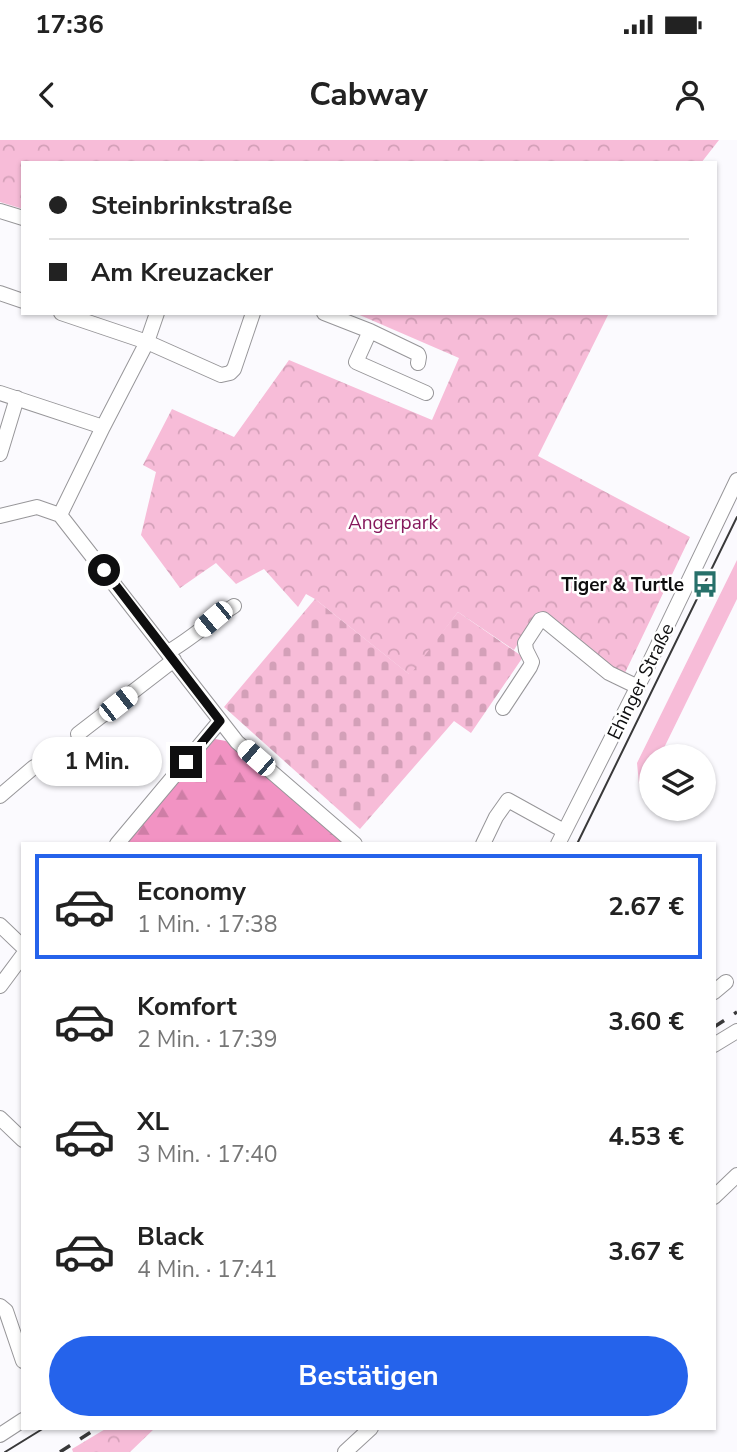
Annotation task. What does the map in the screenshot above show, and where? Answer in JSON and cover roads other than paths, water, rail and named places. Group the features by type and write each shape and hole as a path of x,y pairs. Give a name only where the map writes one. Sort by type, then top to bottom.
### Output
{"street":[{"path":"0,211 21,217"},
{"path":"0,293 21,300"},
{"path":"67,315 147,342 221,374 230,373 234,369 252,315"},
{"path":"60,515 147,342 155,315"},
{"path":"329,315 418,354 418,363"},
{"path":"370,331 356,362 426,393"},
{"path":"0,393 103,427"},
{"path":"0,454 17,398"},
{"name":"Ehinger Straße","path":"561,837 733,500 737,480"},
{"path":"0,516 37,507 60,515 237,742 350,842"},
{"path":"78,734 213,619 233,606"},
{"path":"503,708 530,667 532,662 526,650 526,643 543,619 609,673 638,687"},
{"path":"119,842 220,721"},
{"path":"0,796 34,767"},
{"path":"484,842 508,800 561,837"},
{"path":"0,925 21,945"},
{"path":"0,986 21,958"},
{"path":"716,1044 737,1031"},
{"path":"0,1118 21,1138"},
{"path":"716,1195 737,1175"},
{"path":"0,1306 6,1311 21,1355"},
{"path":"0,1434 21,1421"},
{"path":"345,1452 369,1430"}],"tram line":[{"path":"578,842 737,517"},
{"path":"5,1452 41,1430"}],"railway":[{"path":"716,1026 737,1012"},
{"path":"60,1452 94,1430"}],"place":[{"name":"Tiger & Turtle","path":"705,584"}],"park label":[{"name":"Angerpark","path":"393,522"}]}
